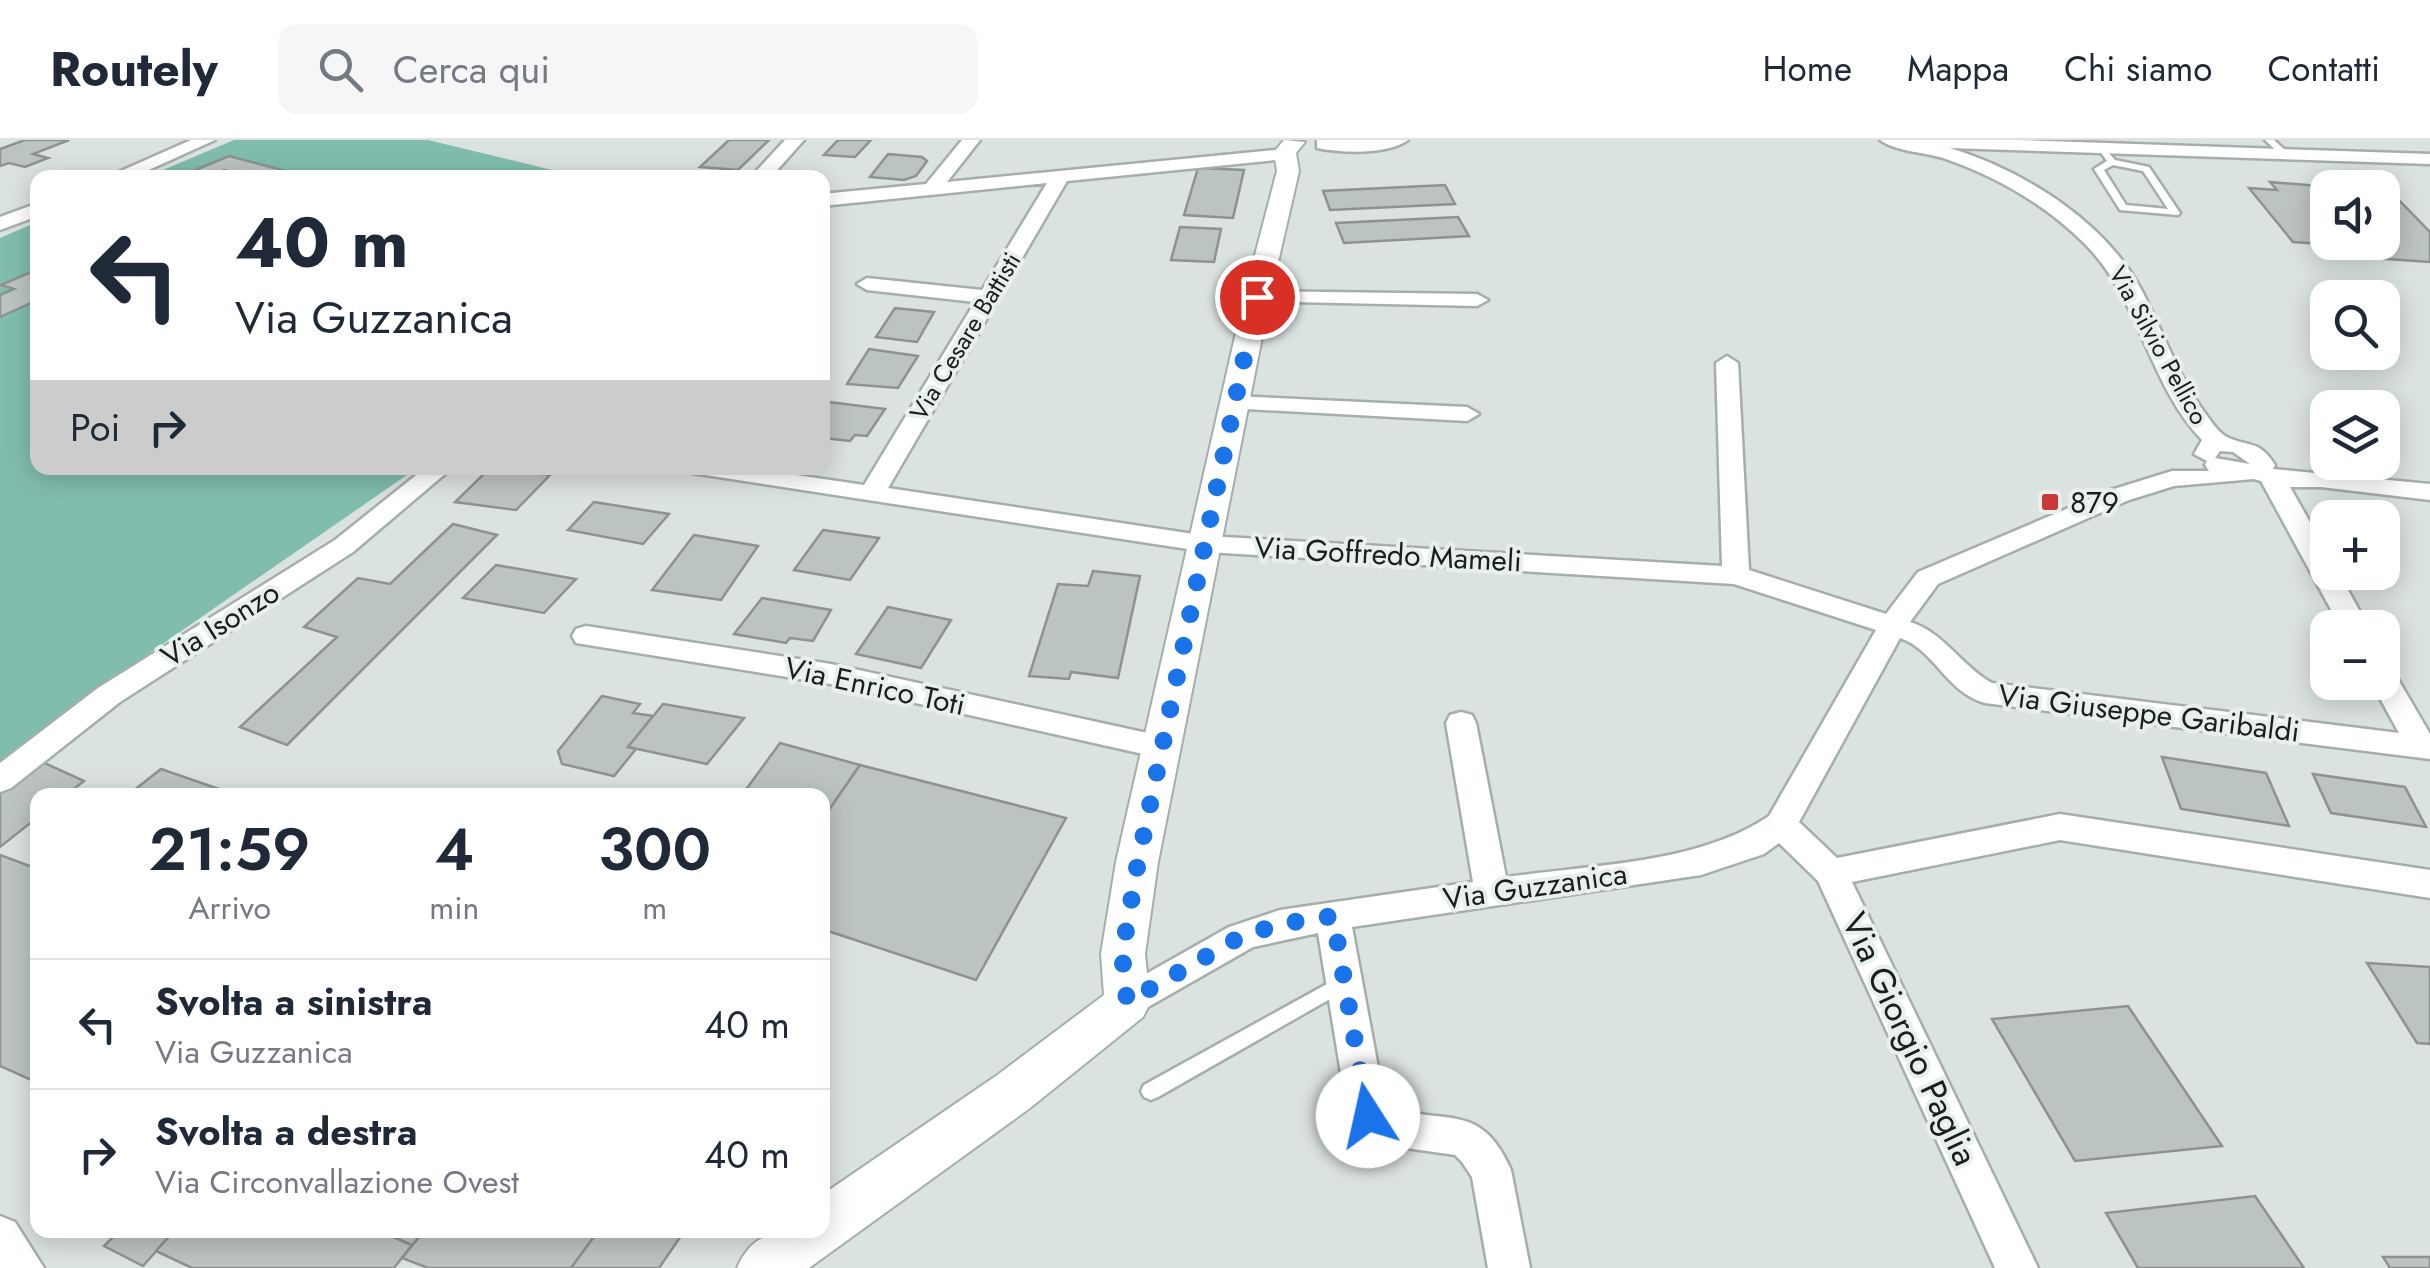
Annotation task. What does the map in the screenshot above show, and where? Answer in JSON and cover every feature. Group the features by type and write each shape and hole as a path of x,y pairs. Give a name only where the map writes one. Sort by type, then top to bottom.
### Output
{"street":[{"path":"133,170 206,140"},
{"path":"767,170 795,140"},
{"path":"932,188 971,140"},
{"path":"830,199 1399,140"},
{"name":"Via Silvio Pellico","path":"1889,140 1923,146 2004,179 2067,217 2090,236 2124,278 2212,449"},
{"path":"1923,146 1947,143 2106,155 2285,154 2430,159"},
{"path":"1127,1002 1122,954 1161,747 1257,297 1303,147"},
{"name":"Via Cesare Battisti","path":"871,495 1060,176"},
{"path":"0,224 30,212"},
{"path":"867,284 988,298"},
{"path":"1257,297 1476,300"},
{"path":"1727,363 1736,575"},
{"path":"1234,403 1468,414"},
{"path":"1782,825 1892,626 1928,578 2066,516 2172,479 2212,449 2254,468 2430,492"},
{"path":"2172,479 2216,478 2254,468"},
{"path":"2254,468 2344,610"},
{"name":"Via Isonzo","path":"0,780 109,695 344,546 431,475"},
{"name":"Via Goffredo Mameli","path":"745,475 1207,544 1736,575 1892,626"},
{"name":"Via Giuseppe Garibaldi","path":"1892,626 1922,635 1966,682 1985,693 2426,748"},
{"name":"Via Enrico Toti","path":"586,636 831,674 1161,747"},
{"path":"2397,700 2426,748"},
{"path":"1461,723 1492,891"},
{"name":"Via Giorgio Paglia","path":"1782,825 1831,873 2017,1268"},
{"name":"Via Guzzanica","path":"830,1221 1012,1092 1127,1002 1240,937 1280,924 1700,862 1752,844 1782,825"},
{"path":"1831,873 2060,827 2430,884"},
{"path":"1333,916 1368,1116 1399,1129 1465,1138 1476,1149 1491,1170 1509,1268"},
{"path":"0,1238 23,1268"},
{"name":"Via Guzzanica","path":"764,1268 806,1238"}],"lane":[{"path":"2269,140 2285,154"},
{"path":"2106,155 2146,169 2175,214 2123,208 2099,169 2106,155"},
{"path":"1151,1090 1345,982"}],"green space":[{"path":"234,140 428,140 552,170 163,170"},
{"path":"30,225 30,475 407,475 96,690 0,762 0,238"}],"building":[{"path":"25,140 69,140 33,154 48,158 25,167 9,163 0,166 0,149"},
{"path":"729,140 769,140 738,170 700,167"},
{"path":"838,140 871,140 855,157 824,155"},
{"path":"888,154 922,157 927,161 916,176 904,180 870,177"},
{"path":"229,156 282,170 224,170 195,170"},
{"path":"1198,168 1244,170 1233,218 1184,215"},
{"path":"2270,182 2310,185 2310,243 2293,242 2249,188 2277,190"},
{"path":"1445,185 1455,204 1330,210 1323,191"},
{"path":"2400,201 2430,232 2430,262 2400,260"},
{"path":"1458,217 1469,236 1344,243 1336,223"},
{"path":"1180,227 1221,229 1214,262 1171,260"},
{"path":"30,272 30,304 0,317 0,295 14,289 1,285"},
{"path":"895,308 934,312 917,342 876,337"},
{"path":"869,349 918,356 898,388 847,384"},
{"path":"830,402 885,409 867,436 855,435 850,441 830,439"},
{"path":"483,475 550,475 516,510 455,502"},
{"path":"594,502 669,514 643,544 568,530"},
{"path":"453,524 497,535 287,745 240,727 337,637 304,627 358,578 390,584"},
{"path":"823,530 879,538 850,580 794,570"},
{"path":"694,535 758,546 721,600 652,590"},
{"path":"496,565 576,579 544,613 463,598"},
{"path":"1093,571 1140,576 1118,678 1071,672 1069,679 1029,676 1058,584 1088,586"},
{"path":"762,598 831,610 813,641 790,638 786,643 734,634"},
{"path":"888,607 951,620 921,668 856,654"},
{"path":"602,696 640,704 633,713 653,716 628,747 636,749 614,776 562,764 558,751"},
{"path":"663,704 744,718 707,764 628,747"},
{"path":"780,743 860,765 830,808 830,788 747,788"},
{"path":"2162,757 2266,773 2289,826 2181,809"},
{"path":"38,760 84,781 75,788 30,788 30,823 0,847 0,791"},
{"path":"860,765 1066,818 976,980 830,932 830,808"},
{"path":"161,769 216,788 137,788"},
{"path":"2313,774 2405,787 2426,827 2331,813"},
{"path":"0,855 30,866 30,1079 0,1066"},
{"path":"2367,963 2430,967 2430,1044 2417,1043"},
{"path":"2128,1006 2222,1146 2075,1161 1992,1019"},
{"path":"2255,1196 2304,1268 2138,1268 2106,1213"},
{"path":"112,1238 168,1238 143,1266 104,1246"},
{"path":"168,1238 396,1238 412,1245 394,1268 192,1268 156,1251"},
{"path":"396,1238 418,1238 412,1245"},
{"path":"418,1238 593,1238 571,1268 428,1268 402,1258"},
{"path":"593,1238 680,1238 659,1268 571,1268"},
{"path":"2383,1257 2430,1257 2430,1268 2390,1268"}],"place":[{"name":"879","path":"2050,502"}],"route":[{"path":"1257,297 1138,862 1122,954 1127,1002 1240,937 1280,924 1333,916 1368,1116"}]}
